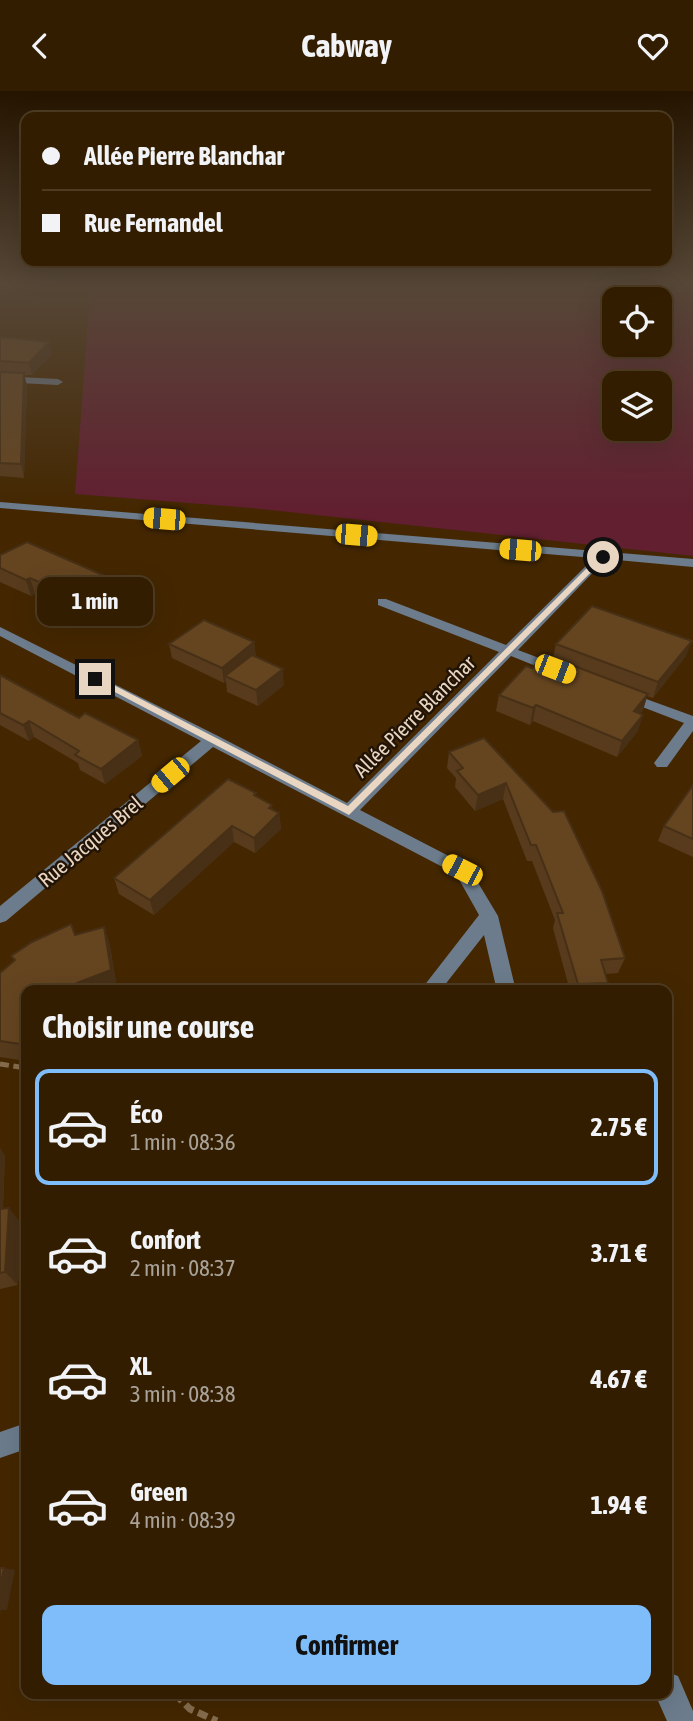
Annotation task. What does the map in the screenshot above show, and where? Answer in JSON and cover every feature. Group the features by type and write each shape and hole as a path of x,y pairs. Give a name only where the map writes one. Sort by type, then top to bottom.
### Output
{"street":[{"path":"0,379 58,382"},
{"path":"0,505 693,563"},
{"name":"Allée Pierre Blanchar","path":"349,811 603,557"},
{"name":"Allée Pierre Blanchar","path":"382,601 570,674"},
{"path":"0,631 462,870 489,916 506,985"},
{"path":"607,689 693,721 662,763"},
{"name":"Rue Jacques Brel","path":"0,916 213,739"},
{"path":"434,985 489,916"},
{"path":"0,1445 21,1438"},
{"path":"672,1698 682,1721"}],"path":[{"path":"0,1064 21,1067"},
{"path":"180,1699 190,1709 217,1721"}],"shaded area":[{"path":"85,358 693,358 693,556 252,508 75,494"}],"building":[{"path":"0,358 34,358 29,363 0,361"},
{"path":"0,372 24,373 21,464 0,463"},
{"path":"27,542 121,583 89,603 0,568 0,555"},
{"path":"592,606 692,641 658,682 556,644"},
{"path":"204,620 254,642 222,668 169,644"},
{"path":"252,655 283,669 256,690 225,676"},
{"path":"545,655 648,694 634,711 643,715 622,741 536,705 533,708 499,695 526,666 532,668"},
{"path":"0,675 79,718 85,713 138,740 101,769 75,755 79,751 29,721 23,725 0,713"},
{"path":"484,738 553,812 564,811 602,891 625,958 601,960 608,983 578,984 557,913 563,913 536,845 531,845 506,783 478,795 457,771 463,768 449,752"},
{"path":"228,779 256,793 254,795 272,805 269,808 279,813 254,838 232,826 150,900 114,878"},
{"path":"693,785 693,839 664,826"},
{"path":"71,924 75,935 104,927 111,970 74,985 21,985 21,1042 0,1041 0,973 15,960 11,956 32,942"},
{"path":"9,1208 5,1272 0,1273 0,1209"},
{"path":"0,1568 4,1568 0,1587"}],"route":[{"path":"95,679 349,811 603,557"}]}
